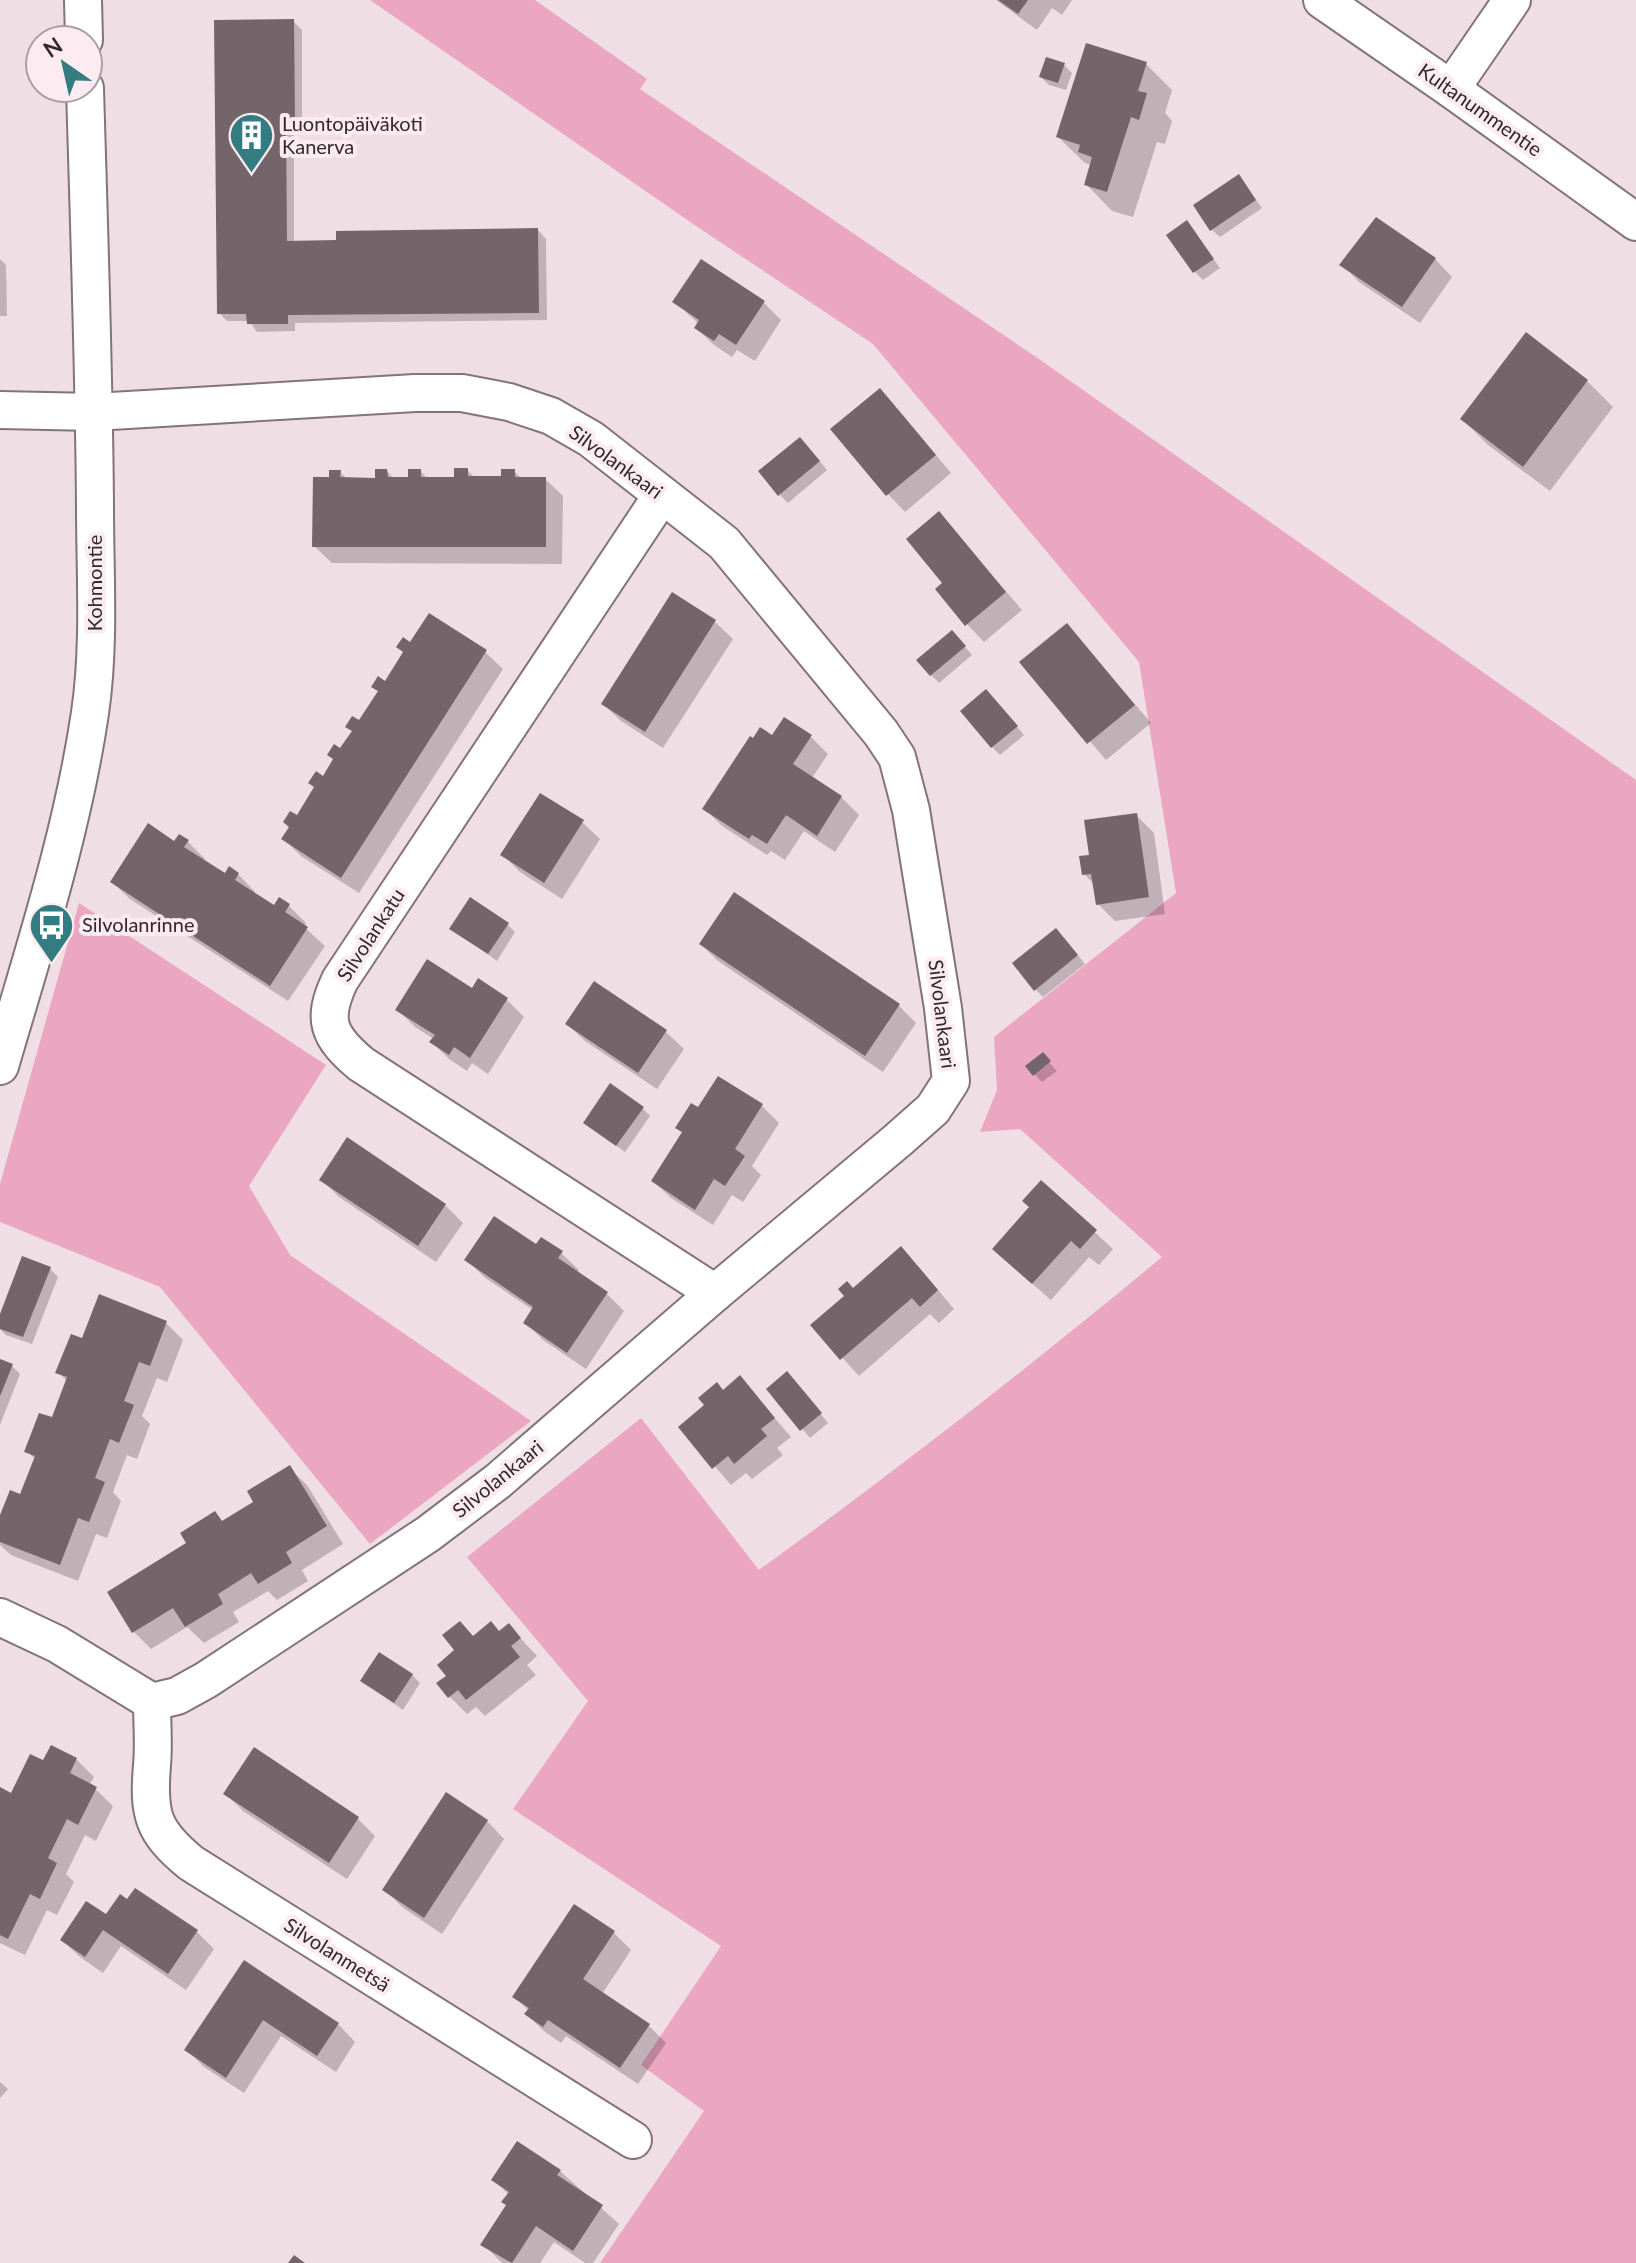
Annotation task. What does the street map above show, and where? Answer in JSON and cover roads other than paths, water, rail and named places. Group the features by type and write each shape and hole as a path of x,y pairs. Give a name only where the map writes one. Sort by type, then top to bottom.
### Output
{"street":[{"path":"83,0 84,24"},
{"name":"Kultanummentie","path":"1322,0 1636,222"},
{"path":"1451,89 1512,0"},
{"name":"Kohmontie","path":"0,1066 55,882 90,711 95,630 94,412 85,104"},
{"name":"Silvolankaari","path":"94,412 415,393 462,393 509,402 551,416 591,439 724,543 835,674 897,757 911,810 951,1081 933,1109 715,1293 558,1431 428,1534 206,1680 177,1696 152,1702"},
{"path":"0,410 94,412"},
{"name":"Silvolankatu","path":"662,495 340,980 329,1003 329,1027 343,1049 361,1064 715,1293"},
{"path":"0,1617 57,1644 152,1702"},
{"name":"Silvolanmetsä","path":"152,1702 151,1810 159,1830 173,1848 191,1863 633,2140"}],"place":[{"name":"Luontopäiväkoti Kanerva","path":"251,175"},
{"name":"Silvolanrinne","path":"51,964"}]}
